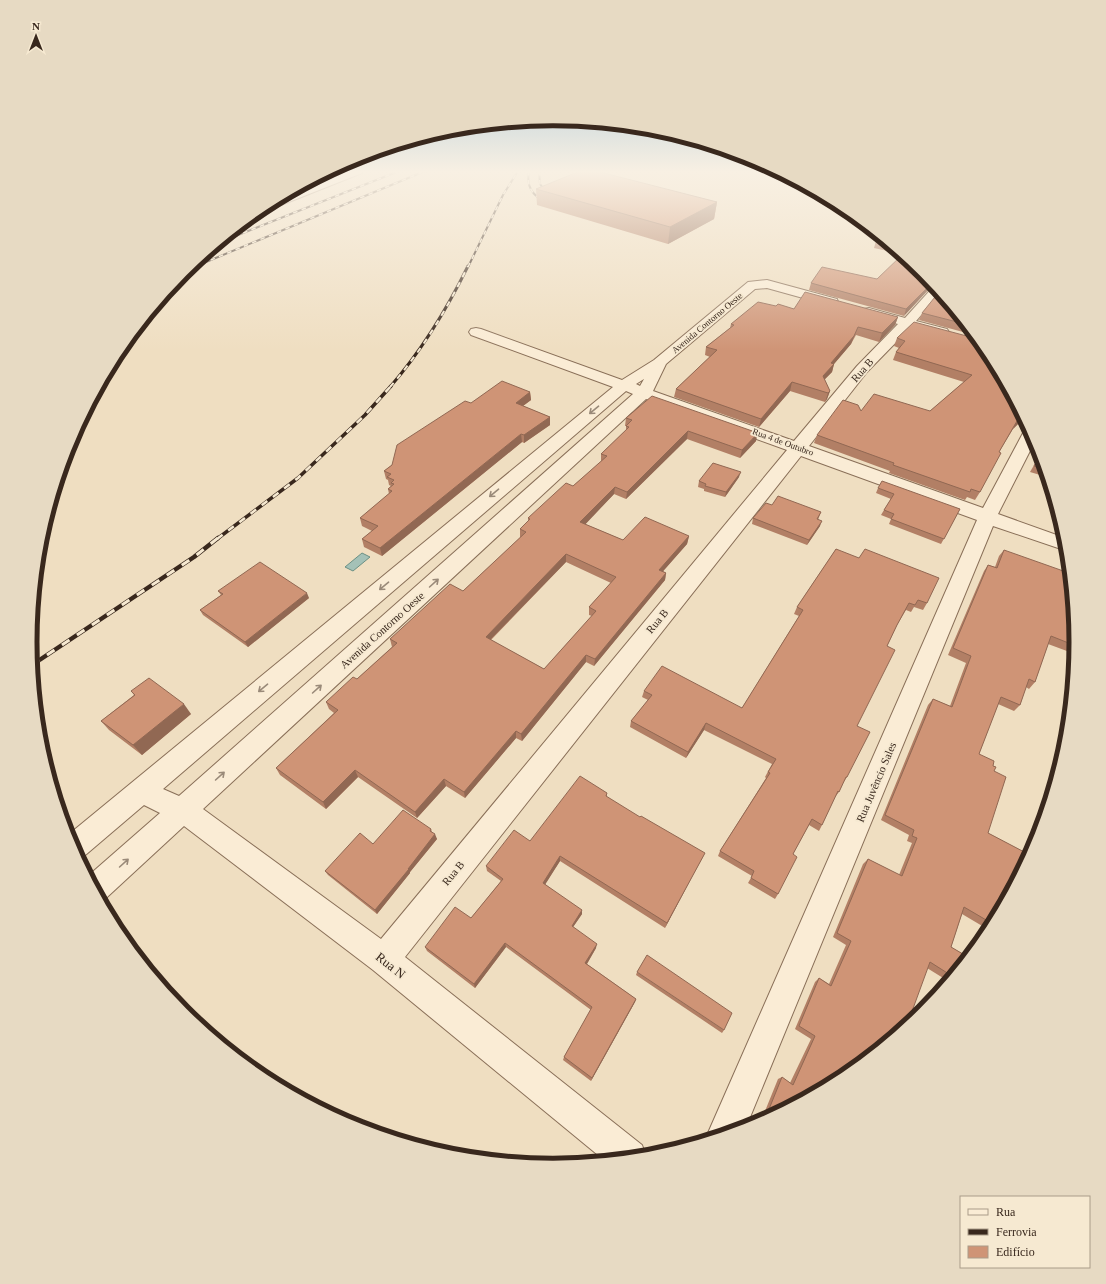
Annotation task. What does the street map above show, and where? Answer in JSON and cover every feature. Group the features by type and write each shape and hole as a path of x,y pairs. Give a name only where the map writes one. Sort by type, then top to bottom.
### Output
{"street":[{"name":"Avenida Contorno Oeste","path":"78,844 624,386 659,363 752,285 767,284 841,304"},
{"name":"Rua B","path":"384,959 862,369 908,322 933,293"},
{"path":"856,308 952,335"},
{"name":"Rua 4 de Outubro","path":"476,332 1059,542"},
{"name":"Avenida Contorno Oeste","path":"98,886 645,392 659,363"},
{"name":"Rua Juvêncio Sales","path":"728,1127 988,516 1028,440"},
{"path":"465,518 491,531"},
{"name":"Rua N","path":"140,791 183,810 384,959 623,1153"}],"water":[{"path":"362,553 370,557 353,571 345,567"}],"building":[{"path":"898,259 928,287 906,309 811,283 822,267 877,279"},
{"path":"805,292 898,317 882,333 858,327 854,336 831,363 834,364 823,376 830,391 828,393 792,382 761,419 676,389 717,350 706,347 734,325 731,324 758,302 776,306 778,304 794,309"},
{"path":"936,296 957,322 922,313"},
{"path":"914,322 968,336 1000,384 1018,420 999,452 1001,453 980,492 971,489 970,492 893,465 894,463 817,435 843,400 858,405 861,411 874,394 930,411 972,375 896,352 905,341 897,338"},
{"path":"502,381 530,392 516,403 550,417 524,435 521,434 380,548 362,539 378,526 360,518 392,491 388,489 394,484 391,483 394,480 387,477 391,474 384,471 392,465 397,445 465,401 471,403"},
{"path":"652,396 758,433 742,450 688,431 627,492 615,487 580,522 623,540 645,517 689,536 659,570 666,573 595,659 586,655 521,734 516,731 464,792 444,779 415,812 355,770 323,802 276,768 338,710 326,702 353,677 357,679 397,643 390,639 450,584 463,591 526,532 520,529 530,519 528,518 566,483 573,486 607,456 601,454 629,427 626,426 632,420 626,418","holes":["566,554 616,577 589,607 596,611 544,669 486,637"]},
{"path":"1037,462 1039,467 1034,466"},
{"path":"713,463 741,472 726,492 705,486 706,484 699,481"},
{"path":"882,481 960,509 944,539 891,519 894,514 884,510 894,494 878,488"},
{"path":"778,496 821,512 817,519 822,521 809,540 753,518 766,503 772,505"},
{"path":"836,549 859,558 865,549 939,578 927,603 918,600 915,605 909,603 897,625 887,646 895,650 857,726 870,732 839,792 838,791 822,825 812,819 793,854 797,857 778,894 751,878 754,871 720,851 770,773 768,772 776,759 706,723 688,752 631,721 652,695 644,691 662,666 742,708 803,610 797,607"},
{"path":"1004,550 1064,571 1065,575 1069,643 1051,636 1035,682 1029,679 1020,705 1001,697 979,754 994,761 993,766 996,767 994,771 1006,777 988,833 1024,852 1000,900 987,921 964,907 951,947 963,954 948,973 930,962 911,1013 893,1030 840,1071 811,1089 768,1111 782,1077 793,1085 815,1036 799,1026 819,978 831,986 851,941 837,933 868,859 902,876 917,838 912,836 914,830 885,815 933,699 952,707 971,656 953,648 988,565 997,568"},
{"path":"260,562 307,593 245,642 200,610 223,594 218,591"},
{"path":"149,678 184,704 133,745 101,721 135,695 131,691"},
{"path":"580,776 607,793 606,796 640,817 641,816 705,853 667,923 560,856 543,883 582,910 572,926 597,944 585,963 636,999 592,1078 564,1057 592,1007 505,943 474,984 425,947 455,907 471,918 503,879 486,866 514,830 530,841"},
{"path":"403,810 431,829 430,831 435,834 409,869 375,910 325,871 360,833 373,844"},
{"path":"647,955 732,1013 724,1030 637,972"}],"railway":[{"path":"235,236 248,231"},
{"path":"203,263 281,231"},
{"path":"468,267 486,231"},
{"path":"390,387 402,373 433,329 468,266"},
{"path":"217,539 298,478 365,415 391,386"},
{"path":"38,661 194,557 218,538"}]}
